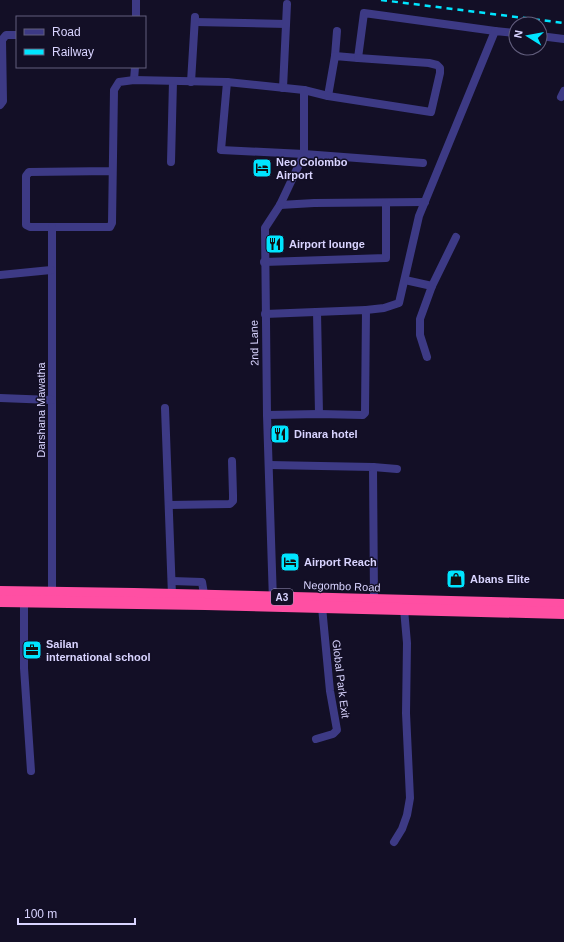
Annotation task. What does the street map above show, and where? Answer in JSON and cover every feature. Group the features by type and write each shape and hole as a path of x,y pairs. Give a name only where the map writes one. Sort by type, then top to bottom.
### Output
{"highway":[{"name":"Negombo Road","path":"0,592 172,595 205,600"},
{"name":"Negombo Road","path":"0,601 374,600 564,605"},
{"name":"Negombo Road","path":"273,601 322,607 564,613"}],"street":[{"path":"136,0 136,16"},
{"path":"283,88 288,4"},
{"path":"358,58 364,13 508,32"},
{"path":"191,82 195,20 286,24"},
{"path":"265,314 366,310 384,308 399,303 419,216 495,31"},
{"path":"328,96 335,56 337,32"},
{"path":"0,106 2,101 2,40 6,35 16,35"},
{"path":"548,37 564,39"},
{"path":"112,171 29,172 26,176 26,225 30,227 110,227 112,223 114,90 119,82 134,80 227,82 304,90 328,96 431,112 440,74 440,68 437,65 428,63 335,56"},
{"path":"134,80 135,68"},
{"path":"171,162 173,81"},
{"path":"227,82 221,150 304,154 423,163"},
{"name":"2nd Lane","path":"273,601 268,465 264,262 265,228 280,205 304,154 306,119 304,90"},
{"path":"280,205 314,203 425,202"},
{"path":"264,262 386,258 386,203"},
{"name":"Darshana Mawatha","path":"52,227 52,592"},
{"path":"427,357 420,335 420,319 432,286 456,238"},
{"path":"0,275 51,270"},
{"path":"405,280 432,286"},
{"path":"267,415 363,415 365,413 366,310"},
{"path":"317,312 319,414"},
{"path":"0,398 52,400"},
{"path":"165,408 172,595"},
{"path":"169,505 230,504 233,501 232,461"},
{"path":"268,465 397,468"},
{"path":"373,467 374,600"},
{"path":"172,581 202,582 205,600"},
{"path":"24,602 24,668 31,771"},
{"name":"Global Park Exit","path":"316,740 333,734 337,730 330,691 322,607"},
{"path":"394,842 405,822 410,798 406,713 407,643 404,609"}],"railway":[{"path":"381,0 564,23"}],"place":[{"name":"Neo Colombo Airport","path":"262,168"},
{"name":"Airport lounge","path":"275,244"},
{"name":"Dinara hotel","path":"280,434"},
{"name":"Airport Reach","path":"290,562"},
{"name":"Abans Elite","path":"456,579"},
{"name":"Sailan international school","path":"32,650"}]}
